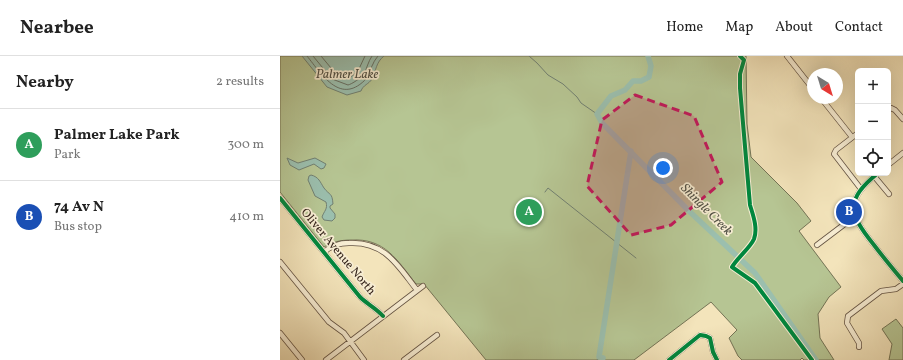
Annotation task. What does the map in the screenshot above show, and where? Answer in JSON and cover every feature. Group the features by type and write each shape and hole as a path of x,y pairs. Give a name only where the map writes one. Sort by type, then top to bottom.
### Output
{"street":[{"path":"787,56 807,81"},
{"path":"826,104 852,137"},
{"path":"891,110 903,119"},
{"path":"855,135 836,150 834,154 861,189"},
{"path":"891,163 903,154"},
{"path":"859,347 859,342 847,322 848,316 881,291 896,288 903,282 855,218 855,202 861,189 874,176 889,194"},
{"name":"Oliver Avenue North","path":"280,198 364,301 375,308 383,316"},
{"path":"817,245 850,220 855,218"},
{"path":"324,252 337,243 356,242 372,245 386,253 417,290"},
{"path":"280,262 329,322 344,333 364,360"},
{"path":"326,360 423,286"},
{"path":"280,333 302,360"},
{"path":"404,360 437,335"},
{"path":"669,360 700,336 706,336 710,338 713,352 717,360"}],"highlighted area":[{"path":"635,95 694,116 722,182 671,225 631,235 587,186 602,120"}],"green space":[{"path":"280,56 746,56 747,124 751,157 797,203 811,221 799,231 841,287 829,297 818,314 820,338 834,360 804,360 802,358 800,360 742,360 738,356 729,338 737,330 711,302 634,360 486,360 424,284 416,284 389,252 373,243 363,240 340,241 324,247 280,192"},
{"path":"896,319 903,328 903,360 889,360 892,344 882,329"}],"water":[{"name":"Palmer Lake","path":"302,56 384,56 381,58 372,79 363,87 361,91 347,95 327,87"},
{"path":"287,158 298,163 315,158 326,164 324,168 321,169 314,164 299,170 290,165"},
{"path":"311,175 318,178 333,200 333,204 330,208 335,214 335,218 332,221 324,220 322,217 326,208 326,202 315,196 308,180 309,176"}],"waterway":[{"path":"529,56 548,75 563,84 577,97 581,103 597,114"},
{"name":"Shingle Creek","path":"648,56 651,66 649,77 641,81 633,81 625,90 611,96 597,114 602,123 690,212 755,273 816,360"},
{"path":"603,358 599,357 631,151"},
{"path":"545,192 548,188 636,258"}],"cycle path":[{"path":"740,56 744,60 740,74 740,88 750,205 755,222 755,235 747,249 732,267 755,283 812,360"},
{"path":"875,176 860,191 855,199 855,215 865,234 903,281"},
{"path":"280,198 360,297 383,316"},
{"path":"669,360 700,335 710,338 713,352 717,360"}],"place":[{"name":"Palmer Lake Park","path":"529,212"},
{"name":"74 Av N","path":"849,212"}]}
